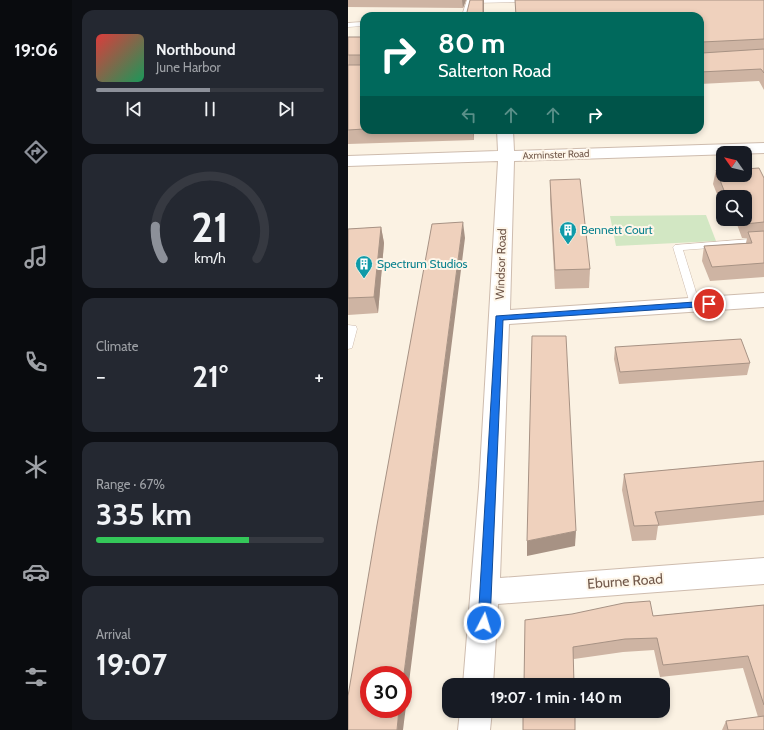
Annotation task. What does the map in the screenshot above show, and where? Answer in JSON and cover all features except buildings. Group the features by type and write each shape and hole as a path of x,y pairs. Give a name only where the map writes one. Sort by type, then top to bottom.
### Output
{"street":[{"name":"Windsor Road","path":"479,678 486,592 506,156 505,134"},
{"name":"Axminster Road","path":"348,161 764,148"},
{"path":"499,318 764,300"},
{"name":"Eburne Road","path":"486,592 764,571"},
{"path":"474,730 475,718"}],"lane":[{"path":"466,12 469,1 530,0"},
{"path":"348,24 360,24"},
{"path":"695,305 678,247 764,241"},
{"path":"348,329 352,328 348,345"}],"green space":[{"path":"706,215 716,241 616,246 610,216"}],"place":[{"name":"Bennett Court","path":"568,245"},
{"name":"Spectrum Studios","path":"364,279"}],"route":[{"path":"484,623 499,318 709,304"}]}
